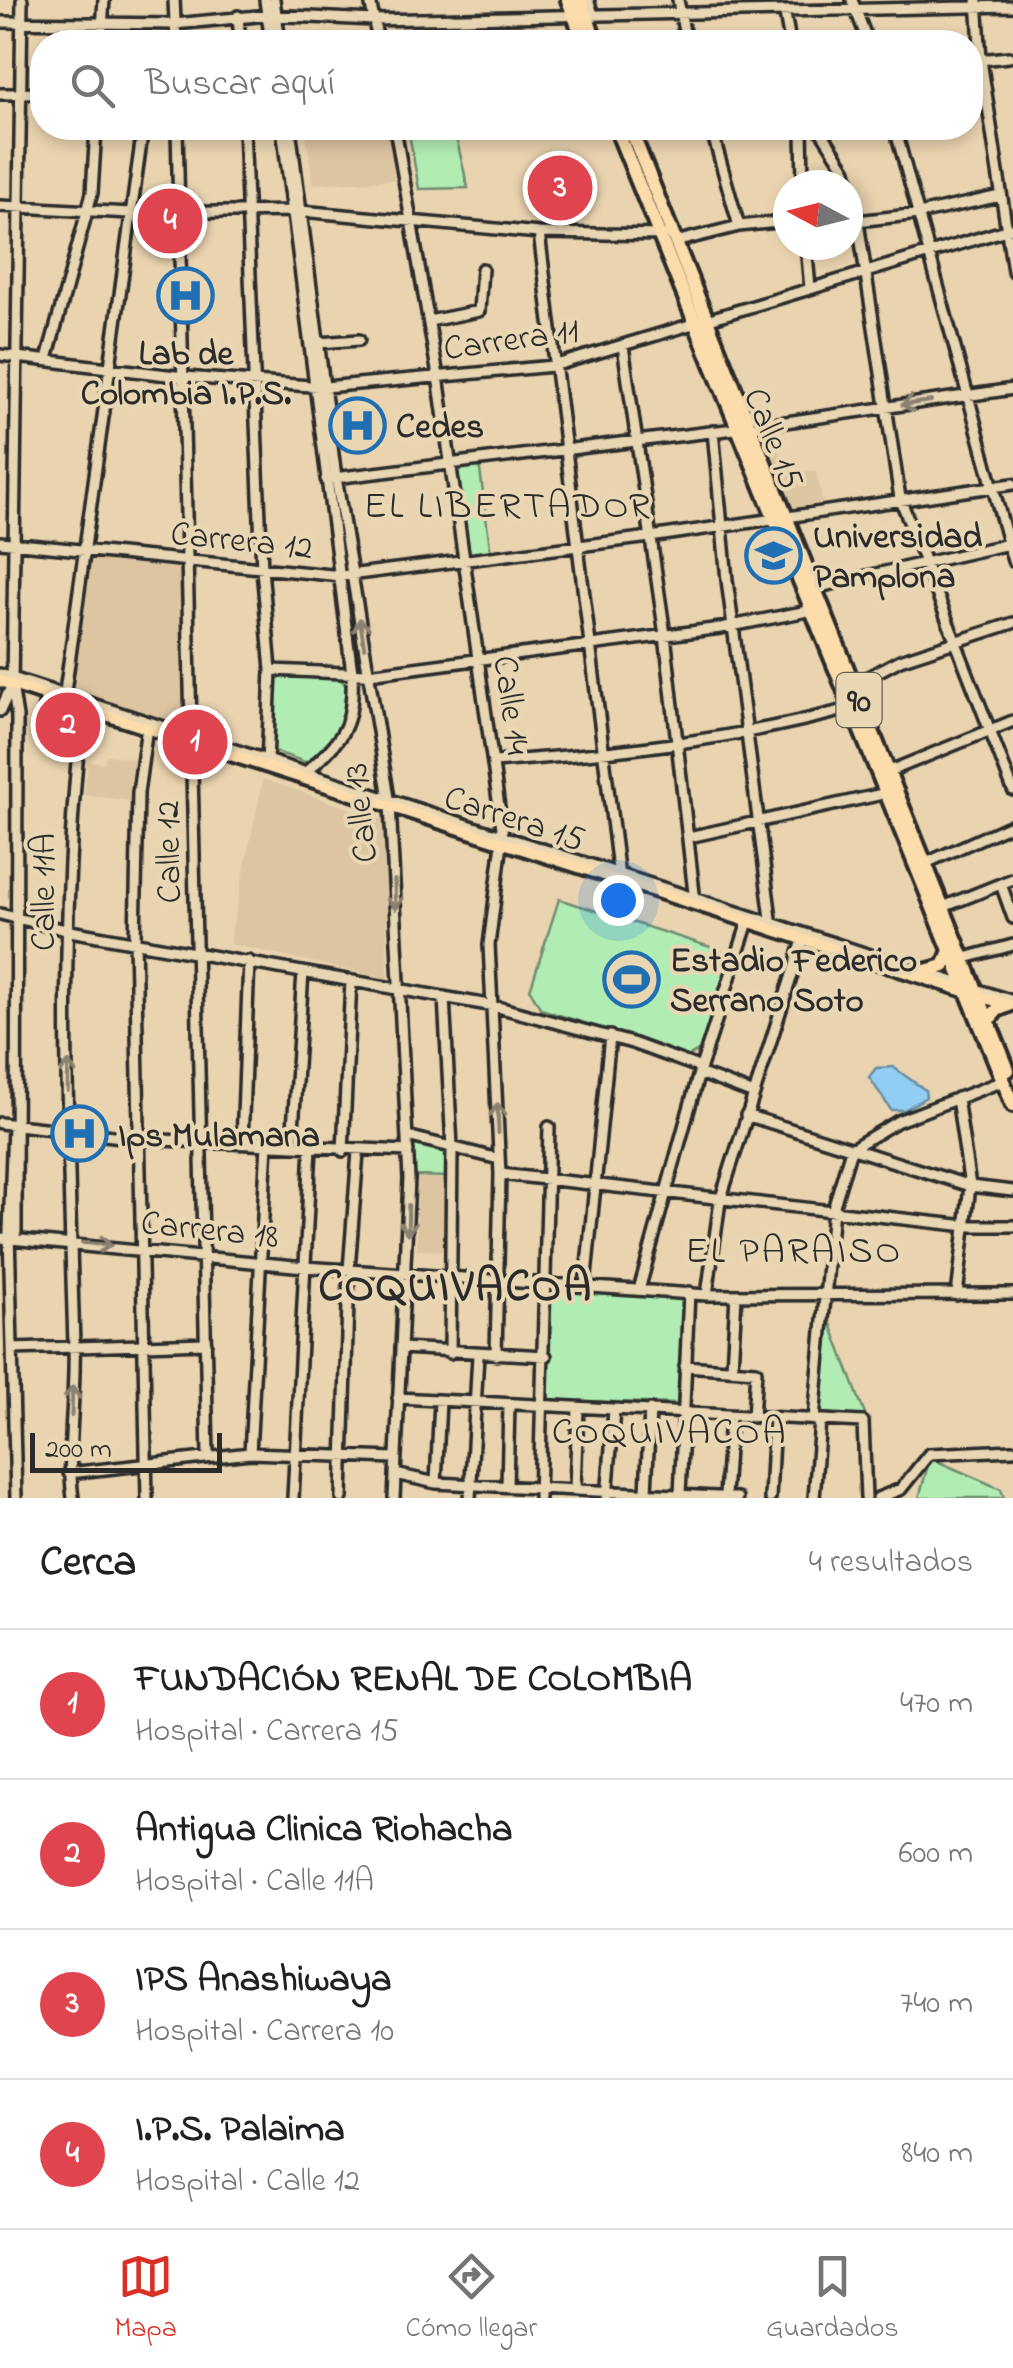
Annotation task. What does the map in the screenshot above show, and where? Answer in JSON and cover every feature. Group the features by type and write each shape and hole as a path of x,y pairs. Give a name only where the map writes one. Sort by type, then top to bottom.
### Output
{"highway":[{"path":"568,0 585,17 584,30"},
{"path":"580,0 591,30"},
{"name":"Calle 15","path":"622,140 668,237"},
{"name":"Calle 15","path":"634,140 701,320 813,589 849,687 852,708 950,947 989,1020 1013,1104"},
{"name":"Calle 15","path":"813,589 813,610 890,771 965,958 972,990 1008,1081"},
{"path":"925,970 944,966 950,947"},
{"path":"989,1020 997,1010 1012,1004"}],"main road":[{"name":"Carrera 15","path":"0,677 46,695 65,697 147,727 192,738 695,901 748,922 772,925 1012,1004"}],"street":[{"path":"16,1498 12,1240 17,717 13,682 22,0"},
{"path":"101,30 104,0"},
{"path":"174,0 176,30"},
{"path":"265,0 276,30"},
{"path":"271,30 274,0"},
{"path":"370,0 376,30"},
{"path":"585,17 588,0"},
{"path":"678,0 682,30"},
{"path":"977,30 978,3"},
{"path":"0,22 102,20 176,24 238,16 374,20 785,14 854,5 1013,6"},
{"path":"854,5 863,30"},
{"path":"785,14 788,30"},
{"path":"238,16 239,30"},
{"path":"983,60 1009,57"},
{"path":"0,94 30,93"},
{"path":"983,100 1000,196 1010,229 1013,271"},
{"path":"48,359 84,211 92,193 95,140"},
{"path":"65,697 141,140"},
{"name":"Calle 12","path":"177,140 208,1456"},
{"path":"245,140 262,569 271,670 267,762"},
{"name":"Calle 13","path":"284,140 318,343 319,387"},
{"name":"Calle 13","path":"291,140 352,673 352,711 346,732 307,771"},
{"name":"Calle 14","path":"396,140 438,376 502,838 490,932 500,1174 496,1355"},
{"path":"714,140 739,226"},
{"path":"802,140 803,170"},
{"path":"827,140 846,170"},
{"path":"898,140 1013,561"},
{"path":"863,221 920,214 1000,196"},
{"path":"0,206 130,213 297,211 539,234 668,237 773,223"},
{"name":"Carrera 11","path":"0,355 184,377 319,387 553,366 1010,229"},
{"path":"539,234 620,877"},
{"path":"863,256 900,498 1013,790"},
{"path":"807,260 810,288"},
{"path":"429,321 479,311 482,269"},
{"path":"318,343 359,340"},
{"path":"623,346 664,636 695,901"},
{"path":"331,478 745,428 1013,389"},
{"path":"714,431 721,524 772,925"},
{"name":"Calle 13","path":"331,478 352,575 389,801 408,1152 408,1274 394,1498"},
{"name":"Carrera 12","path":"0,542 341,576 650,538 721,524 1013,484"},
{"path":"813,589 1011,544"},
{"path":"271,670 368,674 734,626 813,610"},
{"path":"849,687 952,640 1013,623"},
{"path":"13,682 192,738"},
{"path":"0,712 13,682"},
{"path":"46,695 41,721 54,724"},
{"name":"Calle 11A","path":"73,1498 69,1474 74,1348 67,1241 70,814 83,706"},
{"path":"0,712 12,708 17,717"},
{"path":"494,762 603,754 748,731 852,708"},
{"path":"890,771 1013,720"},
{"path":"147,727 138,792 135,940 147,1498"},
{"name":"Carrera 15","path":"267,762 307,771 389,801"},
{"path":"690,838 887,793"},
{"path":"926,863 1013,824"},
{"path":"943,907 1013,879"},
{"path":"1001,884 1013,918"},
{"name":"Carrera 15","path":"695,901 772,925"},
{"path":"0,914 70,931 196,950 494,1006 610,1036 754,1094"},
{"path":"639,1290 700,1070 748,922"},
{"path":"707,1295 720,1201 804,936"},
{"name":"Carrera 15","path":"804,936 925,970 972,990"},
{"path":"965,958 1013,945"},
{"path":"242,1142 250,961"},
{"path":"292,1146 303,972"},
{"path":"343,1151 351,980"},
{"path":"444,997 452,1147 450,1353"},
{"path":"585,1286 610,1036"},
{"path":"814,1498 824,1296 833,1209 851,1148 898,1121 1008,1081"},
{"path":"957,1098 970,1186 958,1295"},
{"path":"746,1115 970,1186 1013,1191"},
{"path":"0,1123 68,1133 408,1152"},
{"path":"539,1498 546,1356 549,1127"},
{"path":"407,1136 499,1159"},
{"path":"250,1453 267,1144"},
{"path":"292,1498 311,1147"},
{"path":"342,1498 349,1270 358,1152"},
{"path":"500,1174 720,1201 833,1209 967,1226 1013,1226"},
{"name":"Carrera 18","path":"0,1238 206,1254 305,1267 707,1295 1013,1294"},
{"path":"680,1496 689,1292"},
{"path":"732,1368 736,1295"},
{"path":"12,1350 206,1343"},
{"path":"401,1348 546,1356"},
{"path":"470,1498 478,1355"},
{"path":"685,1366 756,1370 753,1417"},
{"path":"398,1398 863,1422 866,1498"},
{"path":"436,1482 440,1401"},
{"path":"507,1486 510,1405"},
{"path":"575,1488 578,1408"},
{"path":"608,1494 614,1410"},
{"path":"646,1492 650,1410"},
{"path":"725,1496 730,1416"},
{"path":"770,1498 774,1418"},
{"path":"878,1498 901,1489 929,1454 1013,1450"},
{"path":"69,1474 250,1453 395,1458"},
{"path":"395,1474 436,1482 737,1498"}],"shaded area":[{"path":"307,140 390,140 395,180 313,184"},
{"path":"762,435 798,471 816,471 823,502 792,509"},
{"path":"85,556 185,567 188,728 68,691"},
{"path":"106,755 138,759 133,801 84,795 88,761 104,763"},
{"path":"263,779 384,820 388,979 229,944"},
{"path":"417,1178 448,1179 445,1251 417,1250"}],"green space":[{"path":"410,140 457,140 468,188 419,189"},
{"path":"455,462 479,462 491,555 469,559"},
{"path":"274,674 338,676 346,686 343,726 308,763 273,751"},
{"name":"Estadio Federico Serrano Soto","path":"559,899 720,950 730,968 706,1046 688,1057 541,1009 530,990"},
{"path":"412,1141 447,1148 449,1177 414,1176"},
{"path":"546,1285 684,1296 677,1404 548,1400"},
{"path":"828,1316 866,1417 820,1413"},
{"path":"930,1458 1001,1489 1004,1498 919,1498"}],"water":[{"path":"893,1067 925,1090 926,1097 904,1110 891,1110 869,1077 876,1068"}],"place":[{"name":"IPS Anashiwaya","path":"560,188"},
{"name":"I.P.S. Palaima","path":"170,221"},
{"name":"Lab de Colombia I.P.S.","path":"186,296"},
{"name":"Cedes","path":"357,425"},
{"name":"Universidad Pamplona","path":"774,555"},
{"name":"Antigua Clinica Riohacha","path":"68,725"},
{"name":"FUNDACIÓN RENAL DE COLOMBIA","path":"195,742"},
{"name":"Estadio Federico Serrano Soto","path":"631,979"},
{"name":"Ips Mulamana","path":"79,1134"}],"district":[{"name":"EL LIBERTADOR","path":"508,504"},
{"name":"EL PARAISO","path":"794,1249"},
{"name":"COQUIVACOA","path":"456,1284"},
{"name":"COQUIVACOA","path":"670,1430"}]}
